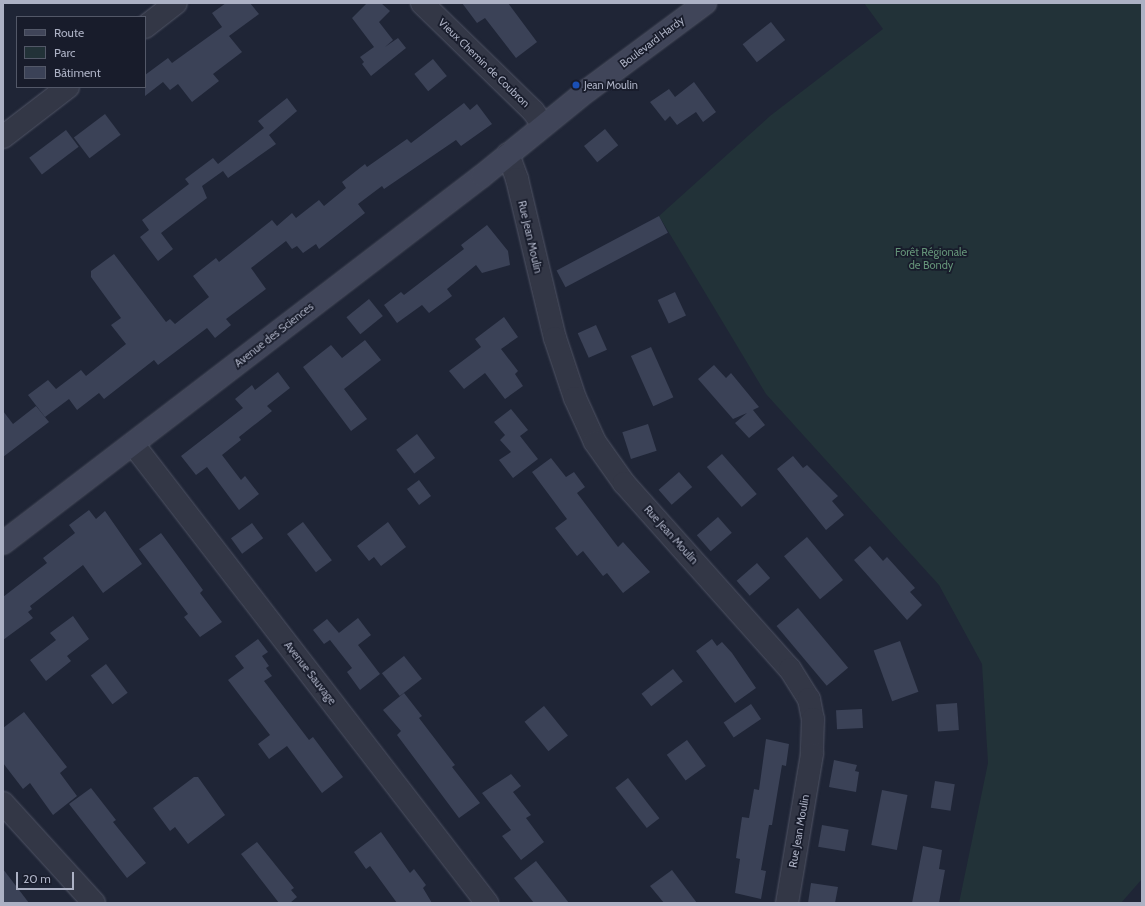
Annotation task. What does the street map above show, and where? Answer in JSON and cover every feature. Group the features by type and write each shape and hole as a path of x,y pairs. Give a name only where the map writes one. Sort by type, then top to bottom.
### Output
{"street":[{"path":"146,26 176,3"},
{"name":"Vieux Chemin de Coubron","path":"422,3 533,111 543,125"},
{"name":"Boulevard Hardy","path":"543,125 705,3"},
{"path":"3,137 67,88"},
{"name":"Avenue des Sciences","path":"3,543 508,154 543,125"},
{"name":"Rue Jean Moulin","path":"508,154 517,180 555,338 575,398 595,442 624,483 790,669 809,699 813,719 812,754 787,903"},
{"name":"Avenue Sauvage","path":"133,444 486,903"},
{"path":"3,803 94,903"}],"green space":[{"name":"Forêt Régionale de Bondy","path":"864,3 1142,3 1142,879 1121,903 959,903 988,763 982,664 939,585 766,394 659,216 770,116 883,29"}],"building":[{"path":"226,3 250,3 259,14 229,36 242,52 213,74 219,81 192,102 178,84 170,90 163,82 145,96 146,74 168,58 172,63 222,27 212,13"},
{"path":"367,3 381,3 390,11 379,22 393,40 385,47 398,38 406,48 371,76 362,64 364,62 360,57 374,47 352,18"},
{"path":"462,3 508,3 537,42 516,58 485,18 477,23"},
{"path":"771,22 785,40 757,62 743,44"},
{"path":"433,59 447,76 428,91 414,74"},
{"path":"694,82 716,112 703,122 696,112 677,125 670,116 665,121 650,102 669,89 675,97"},
{"path":"287,98 297,111 269,135 276,144 228,178 223,171 202,186 207,198 161,233 173,249 158,261 140,237 149,230 142,220 189,184 185,179 213,158 218,164 264,128 258,121"},
{"path":"464,103 470,110 477,104 492,124 461,146 456,140 384,189 382,186 358,204 365,213 319,249 316,244 303,253 297,246 292,249 286,241 251,268 266,289 226,319 231,325 215,338 207,328 158,365 154,360 104,399 99,393 77,410 69,399 45,417 28,395 48,380 56,389 81,370 86,376 126,344 111,325 121,318 91,277 91,271 114,254 166,322 170,319 175,324 209,297 193,276 216,258 219,262 272,220 277,226 292,213 296,218 319,200 324,206 346,188 342,182 365,164 367,167 407,139 411,143"},
{"path":"105,114 121,135 90,158 74,137"},
{"path":"605,129 618,145 597,162 584,146"},
{"path":"66,130 79,147 42,174 29,158"},
{"path":"659,216 668,233 565,287 557,270"},
{"path":"487,225 508,251 510,265 482,273 476,265 447,289 452,296 429,313 422,305 397,323 384,305 401,292 404,295 464,249 461,245"},
{"path":"675,292 686,316 669,324 658,300"},
{"path":"369,299 383,316 360,334 346,317"},
{"path":"504,317 518,337 501,349 518,371 515,374 523,386 505,399 485,373 464,389 449,371 481,347 475,339"},
{"path":"596,325 607,350 589,358 578,333"},
{"path":"365,340 381,360 344,389 367,419 351,431 303,367 331,345 342,358"},
{"path":"651,347 673,397 653,406 631,356"},
{"path":"714,365 726,378 731,373 759,407 753,410 765,425 749,438 735,423 747,413 733,419 698,379"},
{"path":"278,372 290,388 267,406 272,411 239,437 241,440 222,455 241,480 245,476 259,494 239,510 207,467 196,475 181,456 243,408 235,399 252,385 255,390"},
{"path":"36,406 49,422 3,457 3,411 13,424"},
{"path":"511,409 528,430 520,436 538,459 513,478 499,460 511,452 500,440 505,435 494,422"},
{"path":"648,424 657,451 631,459 622,432"},
{"path":"417,434 435,458 414,474 396,450"},
{"path":"722,454 757,494 742,507 707,467"},
{"path":"793,456 803,468 807,465 838,496 832,501 844,515 826,530 777,469"},
{"path":"551,458 566,477 574,472 585,487 577,493 618,547 623,542 650,572 623,593 607,573 603,576 583,551 577,556 555,528 567,519 532,472"},
{"path":"679,472 692,487 672,505 659,490"},
{"path":"419,480 431,496 419,505 407,489"},
{"path":"89,510 96,519 105,511 142,564 103,593 83,565 30,606 32,609 28,612 33,618 3,640 3,597 47,563 43,558 75,533 69,525"},
{"path":"718,517 732,533 711,551 697,535"},
{"path":"303,522 332,560 316,572 287,534"},
{"path":"388,522 406,547 381,566 374,557 369,561 357,546"},
{"path":"252,523 263,538 242,554 231,538"},
{"path":"161,533 203,590 200,593 222,622 200,637 184,617 188,614 139,549"},
{"path":"807,537 843,580 820,599 784,556"},
{"path":"870,546 883,561 887,557 915,588 910,592 922,605 907,620 854,560"},
{"path":"757,563 770,578 750,596 737,581"},
{"path":"798,608 848,668 827,686 777,626"},
{"path":"73,616 89,639 67,656 71,661 46,681 30,660 56,640 50,633"},
{"path":"358,618 371,635 358,645 380,674 360,690 347,672 352,668 330,640 324,644 313,630 327,619 339,633"},
{"path":"258,639 268,652 262,656 269,666 266,668 272,676 264,681 309,740 313,737 343,777 322,793 287,746 269,759 258,744 270,735 228,680 244,668 235,656"},
{"path":"712,639 717,646 722,642 732,653 756,688 735,703 696,651"},
{"path":"900,641 918,692 892,701 874,651"},
{"path":"404,656 422,679 400,696 382,673"},
{"path":"106,664 128,693 112,704 91,675"},
{"path":"673,669 683,682 651,706 641,694"},
{"path":"404,693 422,716 419,718 455,765 452,767 480,803 459,818 397,735 401,731 383,710"},
{"path":"957,703 959,730 938,731 936,704"},
{"path":"751,704 761,719 734,737 724,722"},
{"path":"544,706 568,736 548,751 525,722"},
{"path":"862,709 863,728 837,729 836,710"},
{"path":"24,712 67,767 60,773 77,796 53,815 30,783 23,789 3,763 3,728"},
{"path":"766,739 789,744 786,766 782,765 772,825 769,825 761,870 766,871 761,899 735,893 740,859 736,858 742,817 749,818 754,789 759,790"},
{"path":"687,740 706,766 686,781 667,755"},
{"path":"834,760 857,765 855,771 859,772 856,792 829,787"},
{"path":"511,774 521,786 513,792 531,815 526,818 544,842 521,860 502,836 511,830 482,793"},
{"path":"194,777 198,777 225,815 188,844 175,827 170,831 153,808"},
{"path":"628,778 659,818 647,828 615,788"},
{"path":"935,781 955,784 951,811 931,808"},
{"path":"91,788 116,820 113,822 146,863 127,878 69,804"},
{"path":"882,790 908,795 897,850 871,845"},
{"path":"822,825 849,830 845,851 818,847"},
{"path":"381,832 410,873 414,869 426,885 423,888 432,903 397,903 370,866 366,869 354,852"},
{"path":"257,842 294,888 291,890 297,897 290,903 279,903 241,854"},
{"path":"923,846 942,850 939,869 945,870 939,903 912,903"},
{"path":"536,861 569,903 534,903 514,878"},
{"path":"3,869 29,903 3,903"},
{"path":"672,870 697,903 664,903 650,886"},
{"path":"811,883 838,887 835,903 808,903"}],"place":[{"name":"Jean Moulin","path":"576,85"}]}
